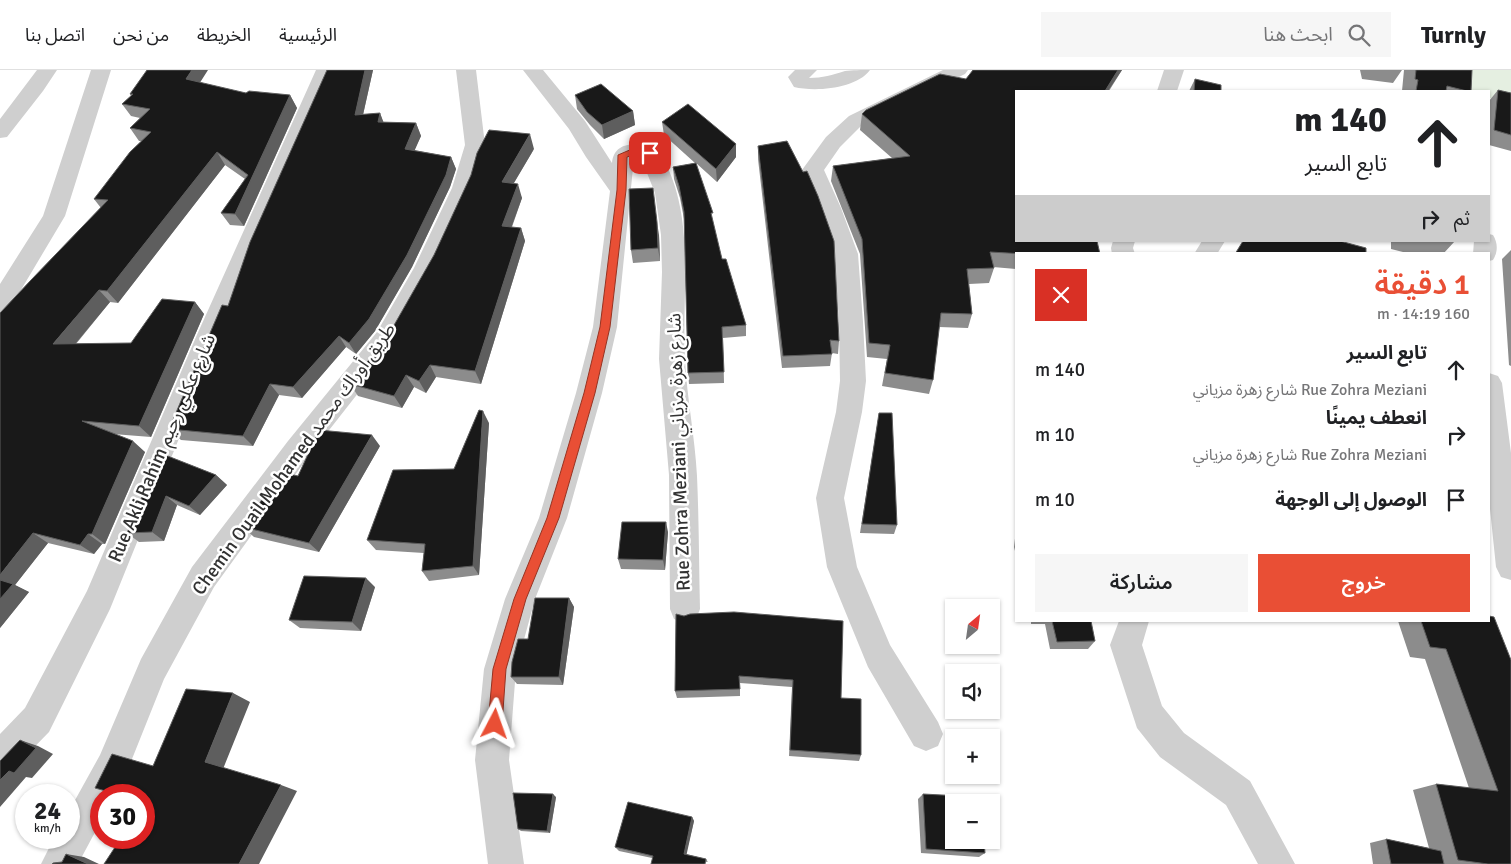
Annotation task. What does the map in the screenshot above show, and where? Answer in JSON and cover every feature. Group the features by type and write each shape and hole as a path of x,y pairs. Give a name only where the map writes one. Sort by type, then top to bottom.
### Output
{"street":[{"path":"0,132 36,87 47,70"},
{"path":"0,304 54,216 98,78 111,70"},
{"name":"Rue Akli Rahim شارع عكلي رحيم","path":"0,758 37,720 99,599 208,337 326,70"},
{"name":"Chemin Ouail Mohamed طريق أوراك محمد","path":"59,864 112,767 152,670 202,577 298,449 386,339 426,268 463,188 475,145 466,70"},
{"path":"506,864 492,760 500,669 520,599 553,518 590,393 605,327 621,190 593,152 578,126 533,70"},
{"path":"806,70 798,77 801,83 820,86 848,78 860,70"},
{"path":"926,734 879,656 842,567 830,498 849,412 853,381 846,254 830,208 813,170 833,142 856,120 958,70"},
{"path":"1167,90 1174,70"},
{"name":"Rue Zohra Meziani شارع زهرة مزياني","path":"621,190 623,155 632,151 650,153 666,193 672,235 674,272 672,359 682,475 685,609"},
{"path":"1490,391 1511,567"},
{"path":"1134,622 1126,645 1149,716 1172,745 1238,793 1277,864"}],"green space":[{"path":"1416,70 1511,70 1511,101 1490,98 1490,90 1449,90"}],"building":[{"path":"147,70 192,70 186,79 246,93 249,91 290,95 235,214 221,213 248,175 217,152 107,291 99,290 53,344 131,343 162,299 195,302 139,426 82,421 133,441 92,534 88,534 80,545 33,533 0,575 0,313 108,200 94,199 130,152 151,132 130,128 150,109 122,104 133,94 130,94"},
{"path":"327,70 365,70 355,115 380,113 378,122 416,123 405,149 451,157 446,175 407,255 369,319 349,343 339,336 293,387 270,384 243,436 169,429 222,305 228,306 250,242"},
{"path":"973,70 1118,70 1106,90 1015,90 1015,242 1097,242 1100,252 990,252 994,268 967,269 972,314 941,313 933,380 885,373 890,345 869,343 862,239 833,166 910,156 862,114 866,110 940,74 966,79"},
{"path":"1416,70 1472,70 1471,90 1447,86 1446,90 1416,90 1418,80 1415,79"},
{"path":"1195,79 1221,85 1221,90 1194,90"},
{"path":"601,84 633,111 602,125 587,112 575,95"},
{"path":"1498,90 1511,93 1511,135 1494,130"},
{"path":"688,104 736,144 716,169 662,122"},
{"path":"489,130 530,134 502,182 518,184 502,226 521,228 475,371 430,365 419,381 406,375 394,396 350,384 389,334 434,255 471,175 477,153"},
{"path":"787,141 803,172 807,171 834,241 839,341 830,340 832,354 783,356 758,146"},
{"path":"696,163 713,213 711,213 722,259 726,259 746,325 722,327 724,372 688,373 684,212 673,167"},
{"path":"653,188 658,248 631,250 629,189"},
{"path":"1242,242 1344,242 1366,248 1366,252 1236,252"},
{"path":"479,410 483,411 473,566 422,571 425,544 367,540 393,470 454,469"},
{"path":"879,413 892,413 897,525 862,524"},
{"path":"319,430 372,435 309,543 243,527 281,472 298,476"},
{"path":"160,453 216,475 189,506 166,496 152,532 127,533"},
{"path":"622,522 666,522 663,560 618,559"},
{"path":"304,576 366,578 352,622 289,620"},
{"path":"0,580 13,584 0,599"},
{"path":"535,598 569,598 559,677 511,677 512,662 518,639 528,639"},
{"path":"734,612 843,621 841,698 861,699 861,755 790,750 793,680 739,676 740,689 675,691 676,614 684,616 690,614"},
{"path":"1490,616 1494,617 1511,660 1511,864 1488,864 1458,860 1436,784 1498,791 1446,649 1430,647 1421,622 1490,622"},
{"path":"1052,622 1091,622 1095,641 1057,642"},
{"path":"186,689 233,693 205,762 281,785 239,864 104,864 114,849 155,849 155,784 97,784 112,754 153,766"},
{"path":"20,740 36,748 14,773 9,771 0,780 0,761"},
{"path":"513,793 553,794 547,831 518,829"},
{"path":"923,794 945,795 945,849 985,849 985,853 926,849"},
{"path":"628,802 692,817 684,854 706,859 705,864 651,864 653,856 615,847"},
{"path":"1386,839 1441,851 1444,864 1391,864"},
{"path":"66,854 88,864 52,864 62,862"}],"route":[{"path":"495,724 500,669 520,599 553,518 590,393 605,327 614,259 623,155 632,151 650,153"}]}
